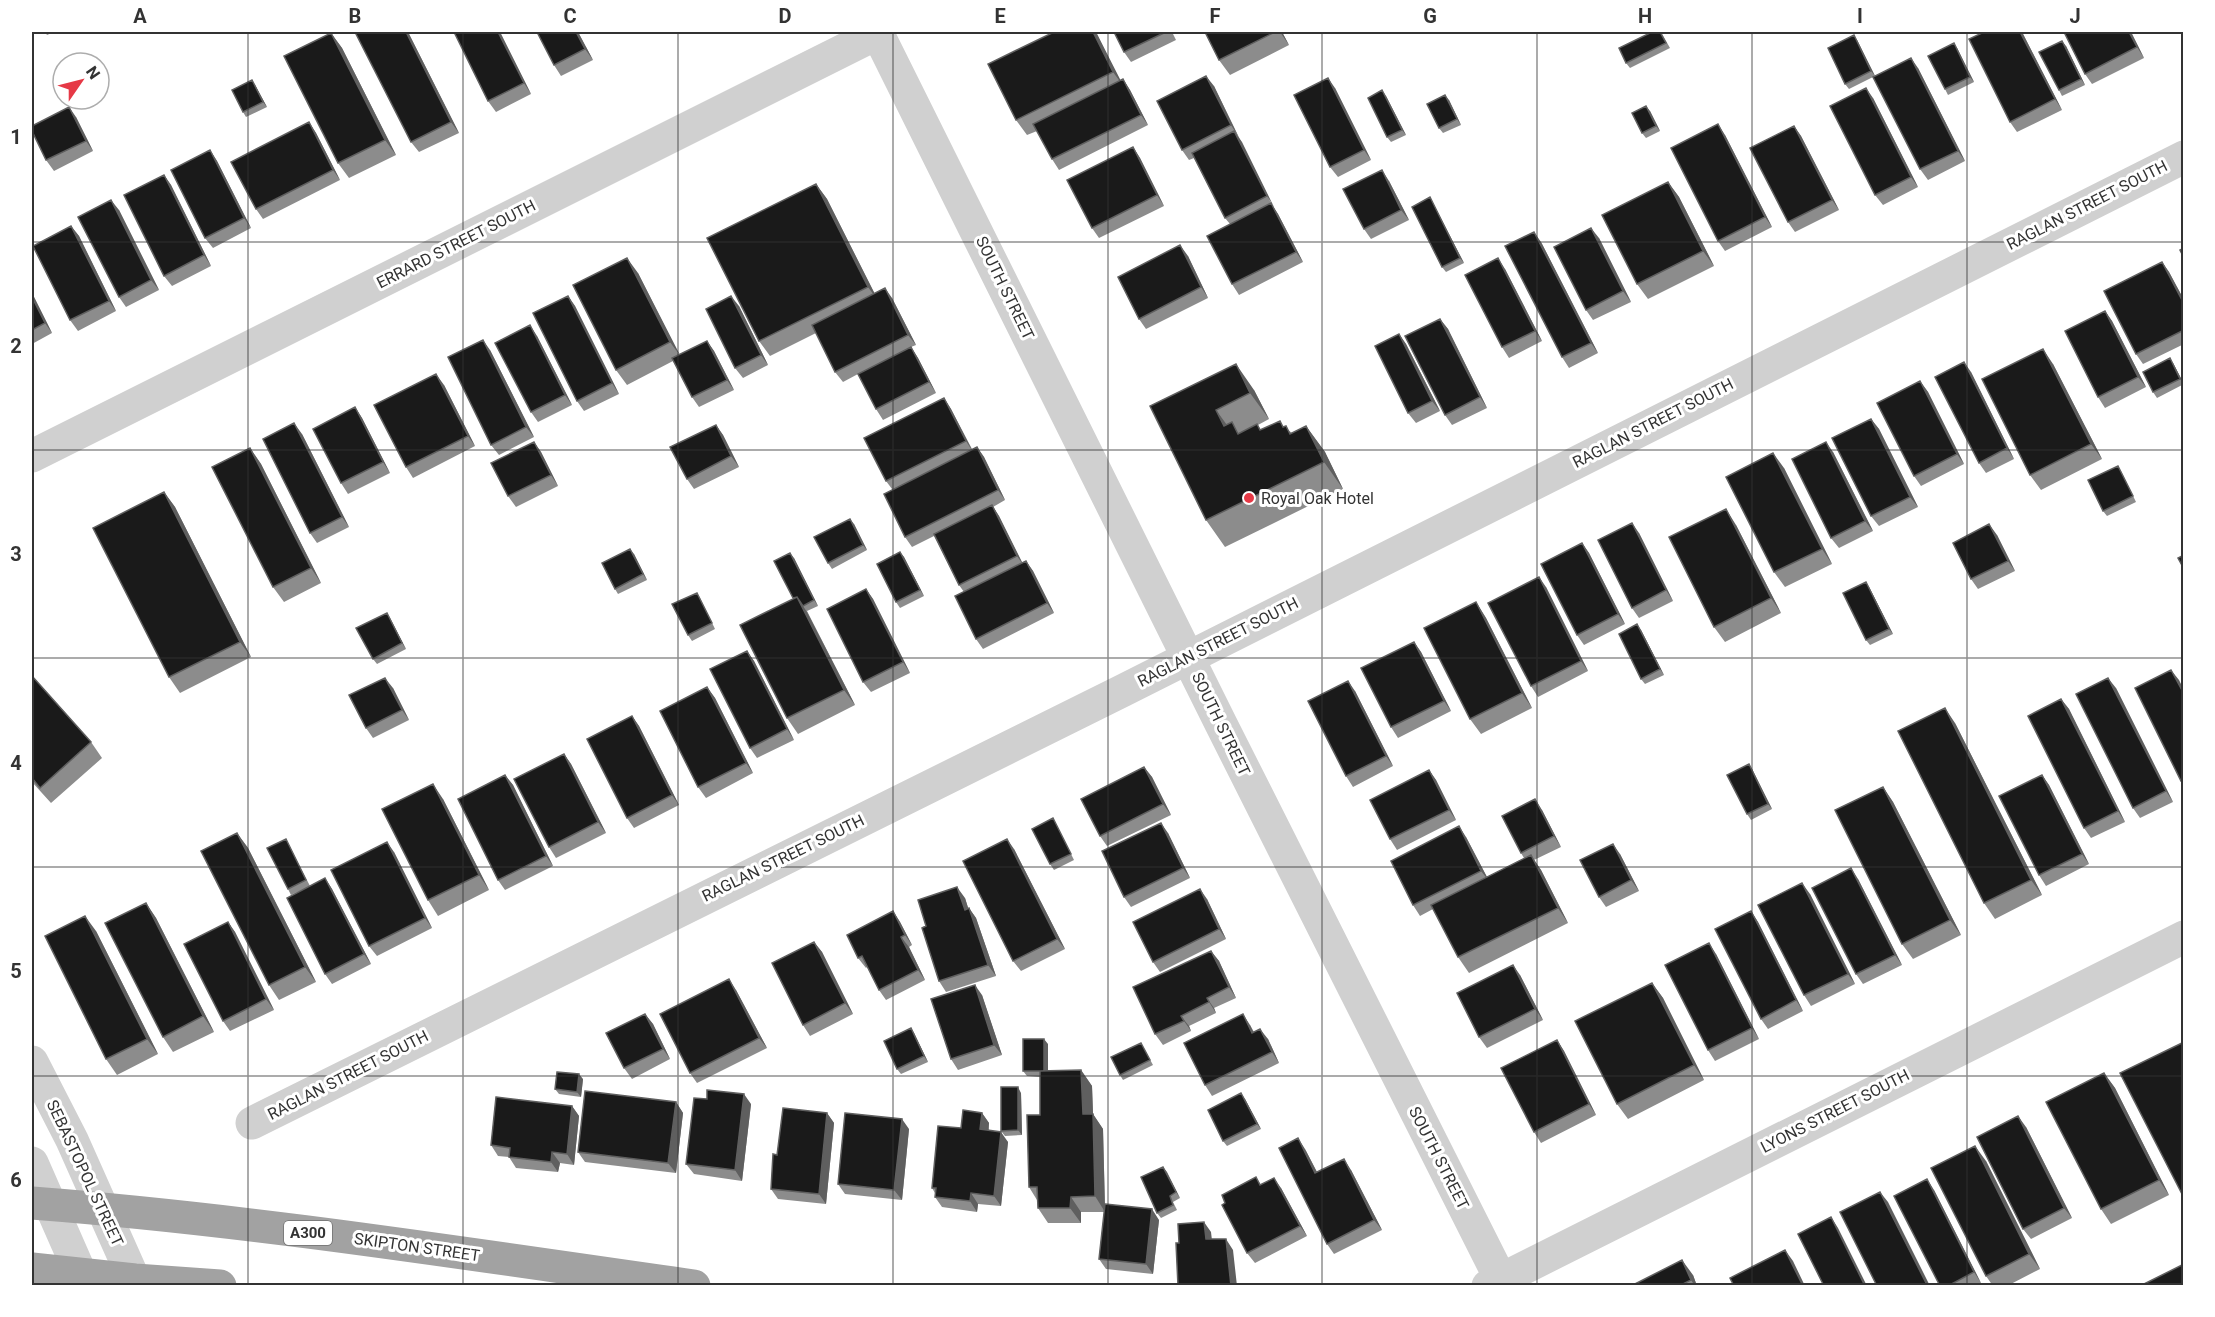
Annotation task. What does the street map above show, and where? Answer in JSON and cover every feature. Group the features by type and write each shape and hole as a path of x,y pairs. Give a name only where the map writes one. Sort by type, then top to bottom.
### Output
{"highway":[{"name":"SKIPTON STREET","path":"40,1203 104,1208 328,1235 694,1286"},
{"path":"32,1269 84,1280 220,1286"}],"street":[{"name":"ERRARD STREET SOUTH","path":"32,456 878,32"},
{"name":"SOUTH STREET","path":"878,32 1497,1283"},
{"name":"RAGLAN STREET SOUTH","path":"252,1123 2184,157"},
{"name":"LYONS STREET SOUTH","path":"1497,1283 2184,937"},
{"name":"SEBASTOPOL STREET","path":"32,1062 72,1140 136,1283"},
{"path":"32,1163 40,1203 84,1280"}],"building":[{"path":"355,32 406,32 451,122 411,142"},
{"path":"454,32 498,32 524,83 488,101"},
{"path":"537,32 576,32 585,49 554,65"},
{"path":"1054,32 1093,32 1113,72 1016,120 988,64"},
{"path":"1114,32 1166,32 1124,52"},
{"path":"1205,32 1275,32 1219,60"},
{"path":"1652,32 1660,32 1666,43 1626,63 1619,48"},
{"path":"1984,32 2020,32 2055,99 2010,122 1969,39"},
{"path":"2064,32 2129,32 2137,47 2085,74"},
{"path":"331,33 385,140 338,163 284,56"},
{"path":"1854,35 1871,71 1845,84 1828,48"},
{"path":"2062,41 2081,79 2059,90 2039,52"},
{"path":"1954,43 1970,77 1945,89 1928,56"},
{"path":"1911,58 1958,151 1920,169 1873,77"},
{"path":"1206,76 1231,125 1182,150 1157,101"},
{"path":"1328,78 1364,150 1330,167 1294,95"},
{"path":"1123,79 1141,115 1052,159 1033,124"},
{"path":"252,80 263,102 243,112 232,90"},
{"path":"1866,88 1911,177 1875,195 1830,106"},
{"path":"1382,90 1402,130 1387,137 1368,98"},
{"path":"1445,95 1457,119 1439,128 1427,104"},
{"path":"1646,106 1656,126 1642,133 1632,113"},
{"path":"61,111 71,111 86,141 46,160 32,131 32,126"},
{"path":"309,122 333,170 256,209 231,162"},
{"path":"1718,124 1765,217 1718,241 1671,148"},
{"path":"1794,126 1832,200 1788,222 1750,148"},
{"path":"1234,131 1267,196 1225,218 1192,153"},
{"path":"1133,147 1157,195 1092,228 1067,180"},
{"path":"210,150 244,218 205,238 171,170"},
{"path":"1382,170 1401,210 1364,229 1343,189"},
{"path":"164,175 204,255 164,276 124,195"},
{"path":"1668,182 1703,251 1637,284 1602,215"},
{"path":"816,184 868,287 759,341 707,238"},
{"path":"1430,197 1460,258 1442,267 1412,207"},
{"path":"111,200 151,280 119,297 78,217"},
{"path":"1271,203 1296,252 1232,284 1207,236"},
{"path":"71,226 109,301 70,320 33,246"},
{"path":"1591,228 1623,291 1586,310 1554,247"},
{"path":"1534,232 1591,343 1562,357 1505,246"},
{"path":"1180,245 1201,287 1139,319 1118,277"},
{"path":"627,258 670,342 616,370 573,285"},
{"path":"1498,258 1535,331 1502,347 1465,275"},
{"path":"2162,262 2184,304 2184,330 2136,354 2104,291"},
{"path":"885,288 908,335 835,372 812,325"},
{"path":"568,296 612,383 577,401 533,313"},
{"path":"731,296 761,355 735,368 706,309"},
{"path":"32,297 45,323 32,330"},
{"path":"2105,311 2138,377 2098,397 2065,331"},
{"path":"1440,319 1480,397 1445,415 1405,336"},
{"path":"530,325 565,395 531,412 495,343"},
{"path":"1399,334 1432,401 1408,413 1375,346"},
{"path":"483,340 526,427 491,445 448,357"},
{"path":"707,341 727,380 692,397 672,358"},
{"path":"911,347 929,382 876,409 858,374"},
{"path":"2043,349 2091,444 2030,475 1982,379"},
{"path":"2170,358 2180,379 2153,392 2143,372"},
{"path":"1964,362 2007,448 1979,463 1935,377"},
{"path":"1236,364 1250,393 1216,410 1224,426 1232,422 1238,434 1257,424 1260,430 1280,421 1290,434 1306,426 1324,462 1206,520 1150,406"},
{"path":"436,374 468,436 406,467 374,405"},
{"path":"1920,381 1957,454 1914,476 1877,403"},
{"path":"944,398 966,441 886,481 864,438"},
{"path":"355,407 383,462 341,483 313,429"},
{"path":"1871,419 1910,497 1871,516 1832,438"},
{"path":"294,423 342,517 310,533 263,439"},
{"path":"716,425 731,456 687,479 670,447"},
{"path":"534,442 551,475 508,496 491,463"},
{"path":"1826,442 1865,521 1831,538 1792,459"},
{"path":"977,447 998,490 905,537 884,494"},
{"path":"250,448 311,568 273,587 212,467"},
{"path":"1773,453 1822,549 1774,572 1726,477"},
{"path":"2118,466 2133,496 2103,511 2088,480"},
{"path":"164,492 240,642 169,677 93,528"},
{"path":"992,505 1017,556 959,585 934,534"},
{"path":"1726,509 1771,598 1714,627 1669,537"},
{"path":"850,519 863,545 828,563 814,537"},
{"path":"1632,523 1666,590 1632,608 1598,540"},
{"path":"1989,524 2008,561 1971,579 1953,543"},
{"path":"1582,543 1618,614 1577,635 1541,564"},
{"path":"630,549 643,574 615,589 602,563"},
{"path":"900,552 920,590 896,602 877,564"},
{"path":"790,553 814,600 803,606 797,597 793,598 774,561"},
{"path":"2184,555 2184,569 2178,558"},
{"path":"1026,561 1047,603 976,639 955,596"},
{"path":"1539,577 1581,661 1531,686 1488,603"},
{"path":"1866,582 1889,629 1866,640 1843,593"},
{"path":"866,589 903,662 863,682 827,609"},
{"path":"697,593 712,623 688,635 672,604"},
{"path":"797,597 844,690 787,718 740,625"},
{"path":"1476,602 1522,693 1470,719 1424,628"},
{"path":"387,613 402,643 373,659 356,628"},
{"path":"1637,624 1660,669 1641,679 1619,634"},
{"path":"1414,642 1444,701 1391,727 1361,668"},
{"path":"747,651 787,729 750,748 710,669"},
{"path":"2171,670 2184,694 2184,780 2181,781 2135,688"},
{"path":"32,676 91,742 40,788 32,778"},
{"path":"385,678 402,710 366,728 349,695"},
{"path":"2108,678 2166,791 2133,808 2076,694"},
{"path":"1348,681 1386,756 1346,776 1308,701"},
{"path":"707,687 746,763 698,787 660,711"},
{"path":"2061,699 2118,811 2084,828 2028,716"},
{"path":"1945,708 2031,880 1984,903 1898,731"},
{"path":"632,716 672,795 627,818 587,739"},
{"path":"564,754 598,822 549,847 514,779"},
{"path":"1749,764 1768,804 1747,814 1727,775"},
{"path":"1144,767 1163,804 1100,836 1081,799"},
{"path":"1429,770 1449,810 1390,839 1370,800"},
{"path":"505,775 546,856 498,880 458,799"},
{"path":"2042,775 2082,854 2039,875 1999,796"},
{"path":"433,784 479,875 428,900 382,809"},
{"path":"1883,787 1950,920 1902,944 1835,810"},
{"path":"1535,799 1554,836 1521,853 1502,816"},
{"path":"1053,818 1071,854 1050,864 1032,829"},
{"path":"1161,823 1183,868 1124,897 1102,851"},
{"path":"1459,826 1481,871 1413,905 1391,861"},
{"path":"237,833 305,967 269,985 201,851"},
{"path":"286,839 306,880 288,889 267,848"},
{"path":"1007,839 1057,939 1013,961 963,861"},
{"path":"387,842 425,918 369,946 331,870"},
{"path":"1613,844 1631,880 1599,897 1580,860"},
{"path":"1531,855 1558,908 1458,957 1431,905"},
{"path":"1851,868 1895,955 1856,974 1812,888"},
{"path":"325,878 364,954 325,974 287,898"},
{"path":"1802,883 1848,974 1804,995 1758,905"},
{"path":"957,887 965,910 969,908 988,965 939,981 922,928 926,926 918,900"},
{"path":"1200,889 1219,929 1153,962 1133,922"},
{"path":"146,903 203,1016 163,1037 105,923"},
{"path":"893,911 905,935 901,937 918,970 879,990 862,956 858,958 847,935"},
{"path":"1751,911 1796,1000 1761,1019 1715,929"},
{"path":"85,916 147,1039 106,1059 45,936"},
{"path":"228,922 266,999 223,1021 184,944"},
{"path":"814,942 845,1003 803,1025 772,963"},
{"path":"1709,943 1752,1028 1708,1050 1665,965"},
{"path":"1211,951 1229,987 1207,998 1209,1002 1181,1016 1184,1021 1155,1034 1133,987"},
{"path":"1513,965 1535,1009 1479,1037 1457,993"},
{"path":"729,979 759,1038 690,1073 660,1014"},
{"path":"1652,983 1694,1065 1617,1104 1575,1021"},
{"path":"975,985 994,1045 951,1059 931,999"},
{"path":"645,1014 663,1049 624,1068 606,1033"},
{"path":"1243,1014 1252,1033 1260,1029 1272,1052 1205,1085 1184,1043"},
{"path":"911,1028 924,1056 897,1069 884,1041"},
{"path":"1023,1039 1044,1039 1044,1071 1023,1071"},
{"path":"1557,1040 1589,1104 1534,1132 1501,1068"},
{"path":"2184,1042 2184,1198 2120,1073"},
{"path":"1141,1043 1150,1060 1120,1075 1111,1057"},
{"path":"1081,1070 1083,1114 1093,1114 1095,1196 1071,1197 1070,1208 1038,1208 1037,1187 1029,1187 1027,1115 1040,1115 1040,1071"},
{"path":"557,1072 579,1074 577,1092 555,1089"},
{"path":"2104,1073 2159,1180 2101,1209 2046,1102"},
{"path":"1001,1087 1018,1087 1018,1130 1001,1131"},
{"path":"707,1090 744,1094 735,1170 686,1164 694,1098 707,1099"},
{"path":"585,1091 676,1102 668,1163 578,1152"},
{"path":"1241,1093 1257,1124 1223,1141 1208,1110"},
{"path":"496,1097 572,1106 567,1154 552,1152 551,1162 509,1157 510,1148 491,1145"},
{"path":"783,1108 827,1113 819,1194 771,1189 773,1154 777,1155"},
{"path":"963,1110 982,1113 980,1129 1001,1132 994,1196 971,1193 970,1201 935,1197 936,1188 932,1188 938,1126 961,1128"},
{"path":"845,1113 902,1119 894,1190 838,1184"},
{"path":"2018,1116 2064,1208 2023,1229 1977,1137"},
{"path":"1298,1138 1315,1173 1344,1159 1374,1220 1327,1244 1279,1148"},
{"path":"1975,1146 2029,1254 1986,1276 1931,1168"},
{"path":"1163,1167 1176,1192 1170,1196 1173,1205 1157,1213 1141,1177"},
{"path":"1256,1177 1260,1185 1274,1178 1300,1226 1247,1253 1222,1205 1225,1203 1222,1195"},
{"path":"1927,1179 1974,1272 1948,1286 1940,1286 1894,1196"},
{"path":"1880,1192 1926,1283 1921,1286 1877,1286 1840,1212"},
{"path":"1105,1204 1152,1209 1146,1264 1099,1259"},
{"path":"1831,1217 1865,1286 1824,1286 1798,1234"},
{"path":"1204,1222 1206,1239 1226,1239 1231,1286 1178,1286 1176,1243 1179,1243 1178,1224"},
{"path":"1785,1250 1803,1286 1734,1286 1730,1278"},
{"path":"1682,1260 1691,1280 1679,1286 1631,1286"},
{"path":"2184,1264 2184,1286 2140,1286"}],"place":[{"name":"Royal Oak Hotel","path":"1249,498"}]}
